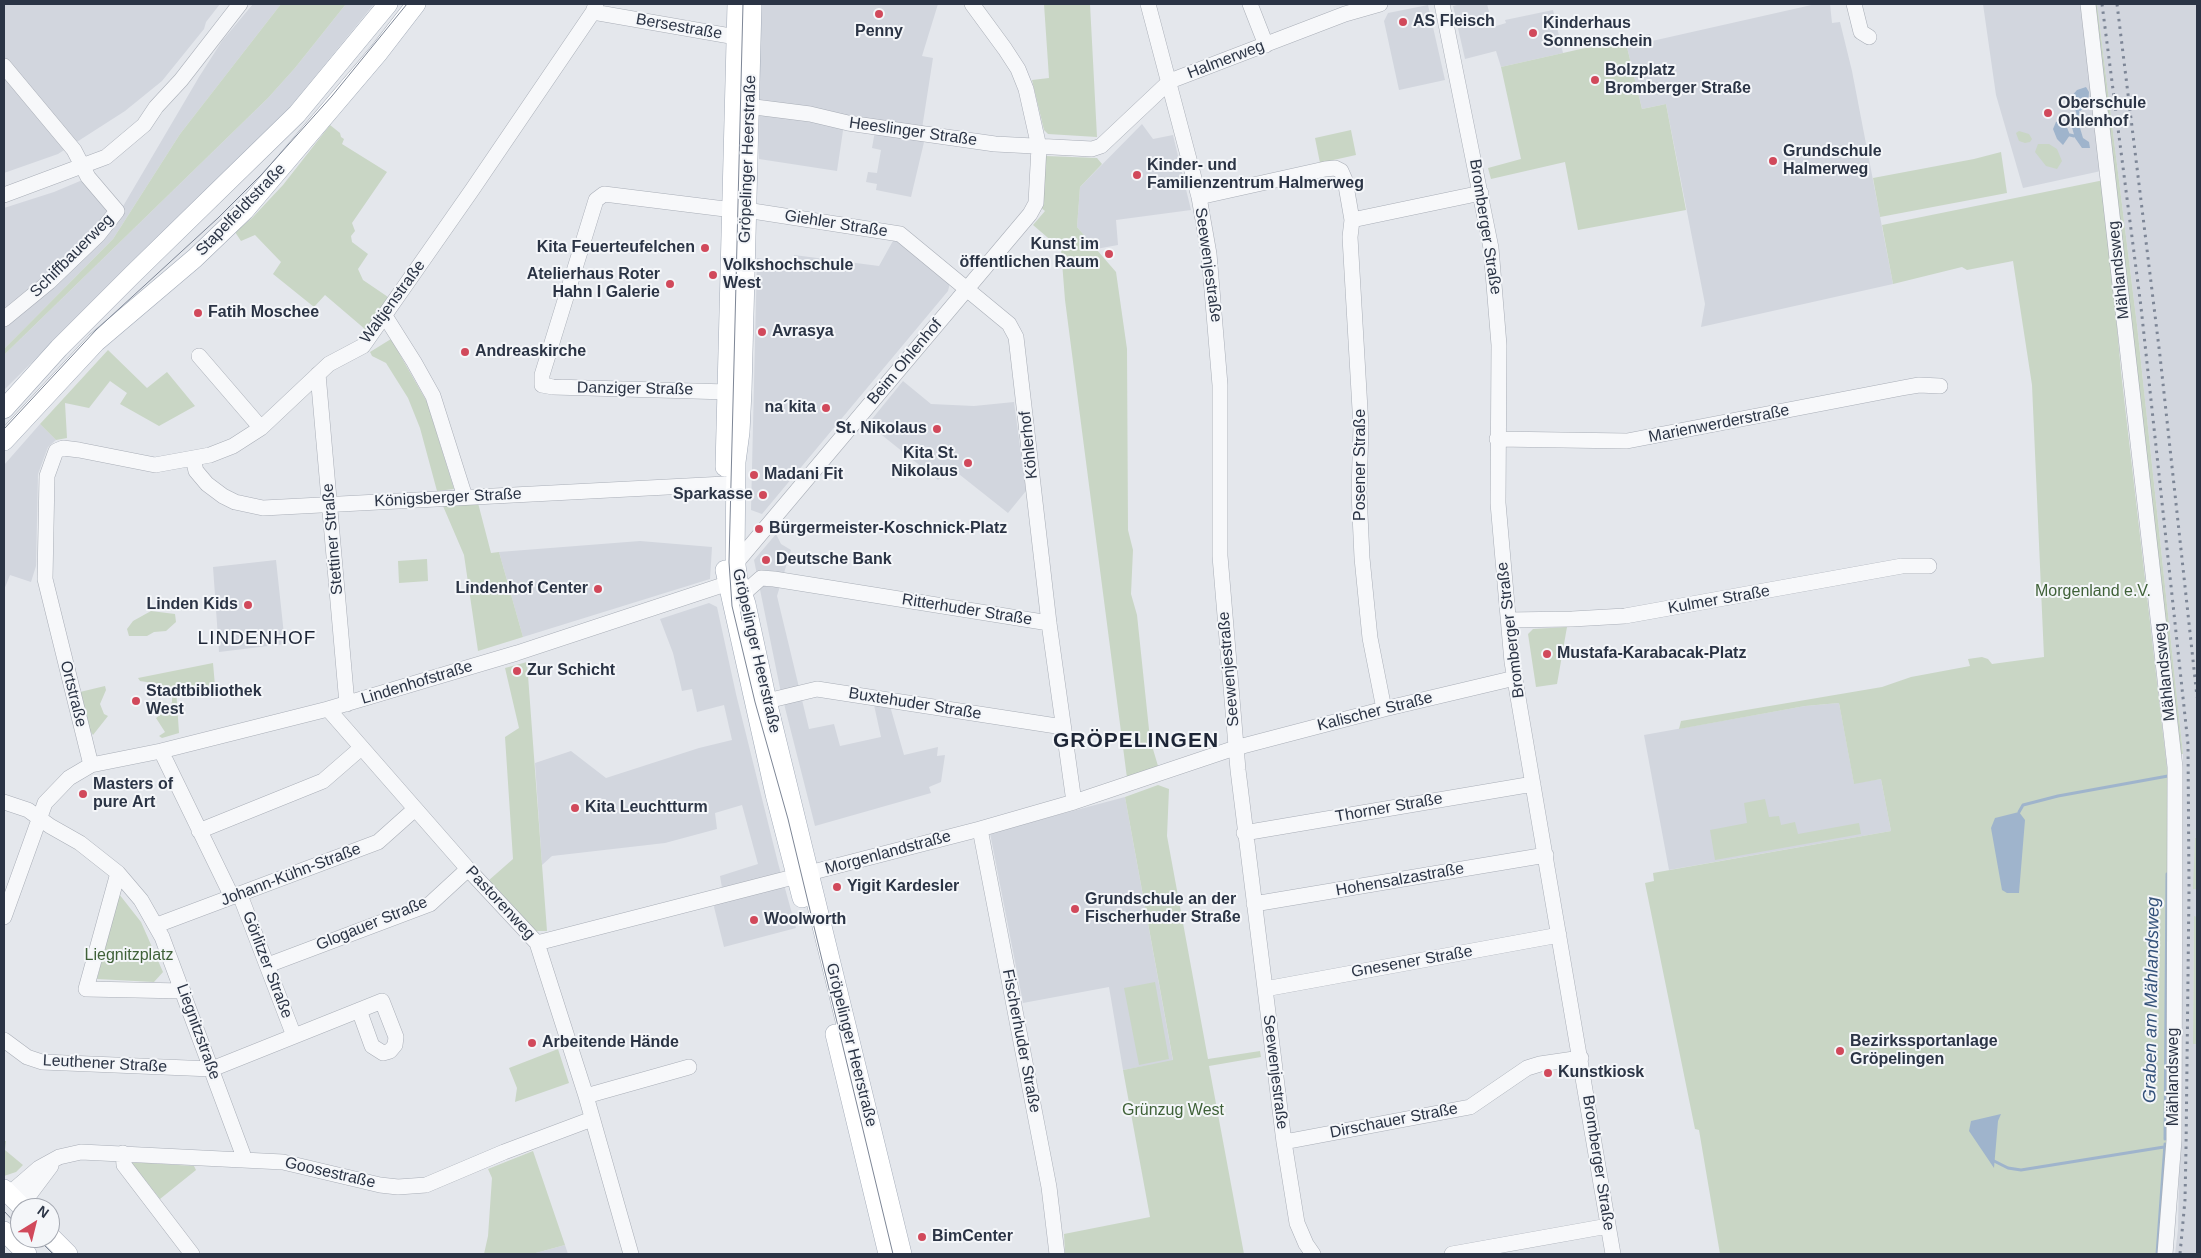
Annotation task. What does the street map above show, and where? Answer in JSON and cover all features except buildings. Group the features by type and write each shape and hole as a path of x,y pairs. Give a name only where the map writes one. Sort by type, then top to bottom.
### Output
{"main road":[{"name":"Stapelfeldtstraße","path":"4,409 59,348 298,114 388,4"},
{"name":"Stapelfeldtstraße","path":"4,441 96,342 195,258 244,211 373,60 416,4"},
{"name":"Gröpelinger Heerstraße","path":"737,4 736,36 742,106"},
{"name":"Gröpelinger Heerstraße","path":"752,4 742,106 740,432 736,462 734,541 736,580 775,794 803,874 902,1254"},
{"name":"Gröpelinger Heerstraße","path":"740,210 728,392 723,556 736,580 767,701 803,874 888,1254"},
{"path":"4,1225 10,1206"},
{"path":"4,1231 27,1254"}],"street":[{"path":"4,195 106,157 144,125 156,107 240,4"},
{"name":"Beim Ohlenhof","path":"736,580 782,508 1030,214 1036,203 1039,147 1026,89 1018,69 1005,48 972,4"},
{"name":"Seewenjestraße","path":"1148,4 1170,81 1199,197 1209,254 1218,349 1221,418 1220,556 1235,748 1244,833 1284,1142 1297,1223 1306,1244 1313,1254"},
{"path":"1250,4 1266,45"},
{"name":"Halmerweg","path":"1092,149 1101,146 1170,81 1266,45 1344,9 1380,4"},
{"name":"Bromberger Straße","path":"1442,4 1491,248 1499,342 1498,503 1515,678 1613,1254"},
{"path":"1854,4 1861,32 1869,37"},
{"name":"Mählandsweg","path":"2088,4 2175,767 2174,1140 2165,1254"},
{"name":"Bersestraße","path":"594,8 736,36"},
{"name":"Waltjenstraße","path":"63,448 155,464 193,459 233,446 261,428 329,364 363,346 386,316 594,8"},
{"path":"4,66 74,150 82,165"},
{"name":"Heeslinger Straße","path":"742,106 810,114 848,123 995,144 1092,149"},
{"name":"Schiffbauerweg","path":"4,319 56,275 98,235 117,211 88,178 82,165"},
{"name":"Posener Straße","path":"1199,197 1335,168 1341,171 1345,180 1352,220 1350,237 1361,427 1359,492 1362,558 1370,638 1384,709"},
{"path":"1352,220 1481,193"},
{"name":"Giehler Straße","path":"542,385 542,375 596,200 604,194 740,210 900,234 966,289"},
{"name":"Köhlerhof","path":"966,289 1009,324 1016,337 1049,623"},
{"path":"386,316 433,396 465,497"},
{"path":"200,356 261,428"},
{"name":"Stettiner Straße","path":"318,374 347,704"},
{"name":"Danziger Straße","path":"542,385 728,392"},
{"name":"Marienwerderstraße","path":"1497,439 1627,441 1652,438 1919,385 1940,386"},
{"name":"Ortstraße","path":"63,448 56,452 47,476 44,534 45,579 91,765"},
{"name":"Königsberger Straße","path":"193,459 196,471 207,484 222,496 235,502 263,508 725,484"},
{"name":"Kulmer Straße","path":"1508,620 1625,616 1902,566 1929,566"},
{"name":"Ritterhuder Straße","path":"736,580 774,578 1049,623 1074,802"},
{"name":"Lindenhofstraße","path":"91,765 161,751 347,704 517,653 736,580"},
{"name":"Kalischer Straße","path":"1235,748 1384,709 1515,678"},
{"name":"Buxtehuder Straße","path":"767,701 817,689 1064,727"},
{"name":"Pastorenweg","path":"328,709 468,869 537,943 586,1096 631,1254"},
{"path":"199,831 323,781 361,748"},
{"name":"Morgenlandstraße","path":"537,943 1074,802 1235,748"},
{"name":"Görlitzer Straße","path":"161,751 199,831 236,896 268,965 294,1036"},
{"path":"4,917 45,803 69,778 91,765"},
{"name":"Thorner Straße","path":"1244,833 1533,784"},
{"name":"Liegnitzstraße","path":"4,802 28,810 80,843 118,873 141,900 157,925 245,1160"},
{"name":"Johann-Kühn-Straße","path":"157,925 378,842 415,809"},
{"name":"Fischerhuder Straße","path":"980,828 1049,1187 1056,1254"},
{"name":"Hohensalzastraße","path":"1254,904 1546,855"},
{"name":"Glogauer Straße","path":"268,965 430,904 468,869"},
{"path":"118,873 86,988 183,992"},
{"name":"Gnesener Straße","path":"1265,989 1559,935"},
{"path":"212,1069 294,1036 360,1010 382,1002 396,1036 395,1045 390,1051 383,1054 372,1046 360,1010"},
{"name":"Leuthener Straße","path":"4,1040 27,1057 42,1062 212,1069"},
{"name":"Dirschauer Straße","path":"1284,1142 1470,1107 1527,1068 1540,1064 1581,1058"},
{"path":"586,1096 689,1066"},
{"name":"Goosestraße","path":"13,1198 39,1168 56,1159 81,1152 284,1162 354,1180 398,1188 426,1185 504,1152 592,1119"},
{"path":"123,1153 124,1165 192,1254"},
{"path":"1452,1254 1608,1226"}],"shaded area":[{"path":"4,4 220,4 206,22 204,29 162,81 125,111 58,154 4,173"},
{"path":"253,4 281,4 180,134 113,239 4,349 4,208 54,192 92,176 122,208 222,41"},
{"path":"346,4 374,4 291,106 4,390 4,355 268,98 295,68"},
{"path":"760,4 938,4 922,56 933,58 921,135 844,124 837,171 759,159"},
{"path":"1461,4 1487,4 1493,27 1506,23 1505,20 1553,10 1563,53 1501,67 1496,51 1465,59 1453,6"},
{"name":"Grundschule Halmerweg","path":"1816,4 1830,4 1832,23 1840,22 1852,71 1893,284 1701,327 1705,304 1666,104 1642,109 1625,39 1650,34 1652,41"},
{"name":"Oberschule Ohlenhof","path":"1983,4 2084,4 2101,171 2023,188 1996,95"},
{"path":"2097,4 2197,4 2197,837 2195,838 2194,888 2197,889 2197,917 2194,917 2193,1043 2197,1044 2197,1254 2175,1254 2178,1229 2183,939 2183,754 2137,325"},
{"path":"1428,5 1445,80 1399,90 1384,21 1388,13"},
{"name":"Kinder- und Familienzentrum Halmerweg","path":"1142,124 1153,139 1173,135 1191,210 1116,220 1118,245 1096,249 1077,227 1080,187"},
{"path":"875,131 925,138 911,197 876,190 877,184 866,182 868,172 877,173 881,150 872,148"},
{"path":"894,239 901,242 950,283 948,291 762,514 751,510 757,258 793,264 794,255 879,266"},
{"path":"903,381 931,404 974,406 1014,402 1026,491 1008,513 950,467 938,480 868,424"},
{"path":"40,424 56,440 48,447 38,474 36,566 31,582 10,575 4,590 4,465"},
{"path":"776,534 781,544 791,550 777,596 809,729 834,724 840,746 881,737 874,705 890,706 904,755 938,747 937,756 945,755 941,782 929,787 931,793 815,826 780,688 754,560"},
{"name":"Lindenhof Center","path":"640,541 712,547 710,579 523,637 499,552"},
{"name":"Linden Kids","path":"276,560 285,644 219,652 213,567"},
{"path":"709,603 717,607 736,694 796,928 724,947 714,907 722,888 720,876 758,864 742,805 715,813 717,829 665,843 552,856 542,865 535,763 571,751 606,778 699,748 732,740 724,705 697,712 692,689 682,691 673,653 660,619"},
{"path":"1839,703 1854,783 1881,779 1891,831 1669,870 1644,735 1805,706"},
{"name":"Grundschule an der Fischerhuder Straße","path":"1125,797 1173,1061 1123,1070 1109,987 1023,1003 990,833"},
{"path":"565,1245 568,1254 532,1254"}],"green space":[{"path":"281,4 346,4 295,68 268,98 4,355 4,349 113,239 180,134"},
{"path":"1044,4 1090,4 1097,137 1048,134 1044,130 1032,80 1049,78"},
{"path":"2092,4 2097,4 2137,325 2183,754 2177,754"},
{"path":"1625,39 1642,109 1666,104 1686,210 1578,230 1565,162 1491,179 1488,168 1521,159 1501,67"},
{"path":"330,125 344,139 342,144 387,172 352,223 355,231 351,236 352,242 368,254 358,269 363,280 388,297 366,330 325,295 314,307 273,274 281,262 255,235 241,241 235,232 252,218 283,185"},
{"path":"1351,130 1356,155 1320,163 1315,138"},
{"path":"2019,131 2029,134 2032,139 2030,142 2019,141 2016,133"},
{"path":"2038,144 2049,144 2057,149 2062,161 2057,169 2046,166 2035,152"},
{"path":"2001,152 2007,193 1880,217 1873,178"},
{"path":"1046,156 1097,158 1102,164 1080,187 1077,227 1116,272 1127,349 1128,530 1133,550 1131,594 1137,615 1150,739 1158,766 1127,778 1065,300 1061,249 1033,225 1045,211 1040,207"},
{"name":"Morgenland e.V.","path":"2104,180 2121,372 2168,777 2166,1149 2159,1254 1720,1254 1699,1130 1695,1129 1645,883 1654,881 1653,873 1891,831 1881,779 1854,784 1839,703 1805,706 1679,729 1681,721 1882,687 1911,677 1970,666 1968,659 1982,657 1988,659 1992,664 2044,657 2032,385 2013,261 1967,270 1962,267 1893,284 1882,225"},
{"path":"391,339 427,402 454,489 437,491 420,428 408,398 386,363 372,356 370,352"},
{"path":"108,350 147,388 167,372 195,406 159,426 120,404 127,393 110,381 89,408 65,403 67,438 56,440 40,424"},
{"path":"478,503 491,553 499,552 523,637 478,651 464,555 443,506"},
{"path":"427,559 428,581 399,583 398,561"},
{"path":"151,611 175,614 176,622 166,631 154,632 147,636 129,636 127,629 133,621"},
{"path":"1567,627 1557,684 1536,687 1528,634 1533,629"},
{"path":"527,662 547,931 534,931 488,881 513,859 505,737 519,728 505,668"},
{"path":"213,663 215,686 176,688 179,733 162,738 159,736 165,732 156,718 168,709 172,702 172,695 159,684 140,681 138,678"},
{"path":"105,686 106,690 100,704 104,714 108,716 93,735 89,729 80,692"},
{"name":"Grünzug West","path":"1158,785 1169,789 1167,836 1208,1059 1260,1051 1261,1057 1209,1066 1244,1254 1065,1254 1064,1234 1150,1217 1123,1070 1173,1060 1125,797"},
{"path":"1765,799 1769,817 1779,816 1781,825 1795,822 1798,834 1859,823 1861,834 1715,860 1710,830 1747,823 1744,803"},
{"path":"2197,837 2197,889 2193,889 2195,838"},
{"name":"Liegnitzplatz","path":"119,894 141,922 163,972 154,982 97,979"},
{"path":"2194,916 2197,917 2197,1044 2193,1044"},
{"path":"1155,982 1169,1059 1139,1065 1124,988"},
{"path":"558,1049 569,1083 515,1102 517,1088 509,1068"},
{"path":"4,1141 6,1141 5,1150 23,1165 16,1172 4,1176"},
{"path":"533,1151 565,1245 532,1254 484,1254 488,1236 492,1178 488,1169"},
{"path":"131,1162 194,1166 196,1170 160,1199"}],"water":[{"path":"2086,87 2089,92 2088,106 2080,111 2071,108 2071,97 2077,90"},
{"path":"2078,119 2084,122 2080,128 2083,138 2089,142 2090,148 2082,148 2075,138 2071,124"},
{"path":"2061,120 2066,125 2070,135 2063,145 2057,139 2053,129 2056,122"},
{"path":"2019,812 2025,820 2019,893 2007,893 2002,890 1991,828 1995,818"},
{"path":"2001,1114 1998,1121 1994,1168 1969,1131 1971,1121"}],"waterway":[{"path":"2077,110 2080,120"},
{"path":"2070,135 2074,136"},
{"path":"2019,812 2023,805 2058,796 2168,776"},
{"name":"Graben am Mählandsweg","path":"2165,1139 2167,874"},
{"name":"Graben am Mählandsweg","path":"2157,1254 2165,1144"},
{"path":"1994,1161 2008,1168 2021,1170 2164,1147"}],"tram line":[{"path":"4,429 96,330 218,218 262,174 332,96 407,4"},
{"path":"743,4 729,562 732,606 755,702 788,819 893,1254"},
{"path":"737,583 742,620"},
{"path":"4,1211 10,1217"},
{"path":"47,1248 53,1254"}],"railway":[{"path":"2102,4 2141,307 2188,744 2189,890 2186,1149 2185,1200 2180,1254"},
{"path":"2117,4 2160,356 2197,697"}],"place":[{"name":"Penny","path":"879,14"},
{"name":"AS Fleisch","path":"1403,22"},
{"name":"Kinderhaus Sonnenschein","path":"1533,33"},
{"name":"Bolzplatz Bromberger Straße","path":"1595,80"},
{"name":"Oberschule Ohlenhof","path":"2048,113"},
{"name":"Grundschule Halmerweg","path":"1773,161"},
{"name":"Kinder- und Familienzentrum Halmerweg","path":"1137,175"},
{"name":"Kita Feuerteufelchen","path":"705,248"},
{"name":"Kunst im öffentlichen Raum","path":"1109,254"},
{"name":"Volkshochschule West","path":"713,275"},
{"name":"Atelierhaus Roter Hahn I Galerie","path":"670,284"},
{"name":"Fatih Moschee","path":"198,313"},
{"name":"Avrasya","path":"762,332"},
{"name":"Andreaskirche","path":"465,352"},
{"name":"na´kita","path":"826,408"},
{"name":"St. Nikolaus","path":"937,429"},
{"name":"Kita St. Nikolaus","path":"968,463"},
{"name":"Madani Fit","path":"754,475"},
{"name":"Sparkasse","path":"763,495"},
{"name":"Bürgermeister-Koschnick-Platz","path":"759,529"},
{"name":"Deutsche Bank","path":"766,560"},
{"name":"Lindenhof Center","path":"598,589"},
{"name":"Linden Kids","path":"248,605"},
{"name":"Mustafa-Karabacak-Platz","path":"1547,654"},
{"name":"Zur Schicht","path":"517,671"},
{"name":"Stadtbibliothek West","path":"136,701"},
{"name":"Masters of pure Art","path":"83,794"},
{"name":"Kita Leuchtturm","path":"575,808"},
{"name":"Yigit Kardesler","path":"837,887"},
{"name":"Grundschule an der Fischerhuder Straße","path":"1075,909"},
{"name":"Woolworth","path":"754,920"},
{"name":"Arbeitende Hände","path":"532,1043"},
{"name":"Bezirkssportanlage Gröpelingen","path":"1840,1051"},
{"name":"Kunstkiosk","path":"1548,1073"},
{"name":"BimCenter","path":"922,1237"}],"district":[{"name":"LINDENHOF","path":"257,639"},
{"name":"GRÖPELINGEN","path":"1136,741"}]}
